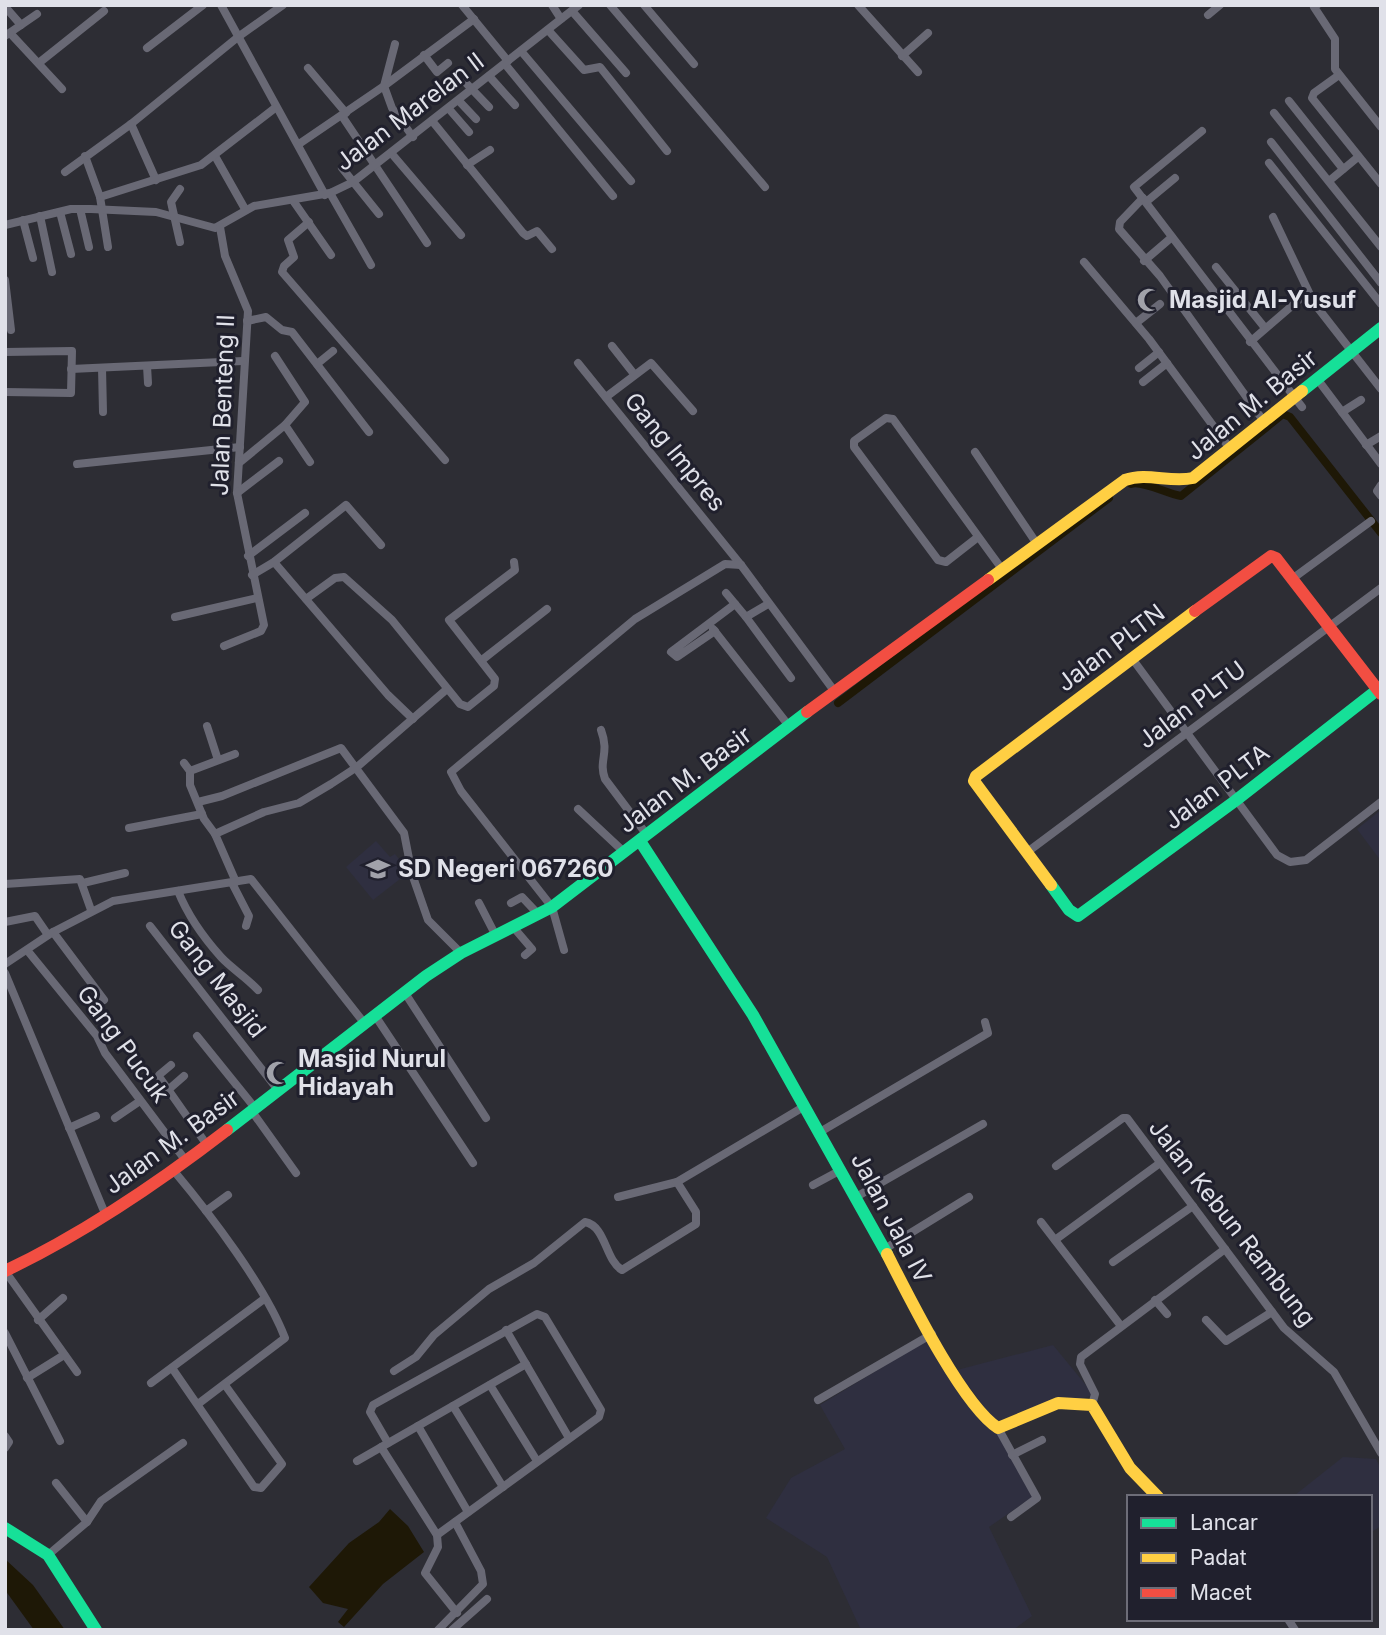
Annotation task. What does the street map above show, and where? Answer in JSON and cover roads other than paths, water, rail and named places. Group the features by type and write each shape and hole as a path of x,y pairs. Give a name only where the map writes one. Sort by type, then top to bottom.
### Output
{"street":[{"path":"148,48 202,5"},
{"path":"221,5 237,37 371,265"},
{"path":"65,172 131,124 237,37 283,5"},
{"path":"462,5 613,196"},
{"path":"552,5 561,19"},
{"path":"610,5 765,187"},
{"path":"645,5 694,64"},
{"path":"858,5 918,72"},
{"path":"1208,15 1220,5"},
{"path":"1315,6 1335,39 1334,65 1339,75 1381,127"},
{"path":"575,8 626,73"},
{"name":"Jalan Marelan II","path":"220,227 245,209 328,194 353,182 433,122 575,8"},
{"path":"7,9 21,25"},
{"path":"40,62 104,10"},
{"path":"37,14 8,34 40,62 62,89"},
{"path":"299,144 384,86 474,19"},
{"path":"548,30 583,70 600,67 667,151"},
{"path":"902,56 928,33"},
{"path":"395,44 384,86 392,108 413,136"},
{"path":"521,51 631,181"},
{"path":"424,55 438,72 448,63"},
{"path":"308,68 344,114 374,167 428,243"},
{"path":"1339,75 1312,97 1381,184"},
{"path":"489,76 515,105"},
{"path":"465,82 489,107"},
{"path":"459,101 476,119"},
{"path":"1289,101 1343,169"},
{"path":"100,197 201,165 275,108"},
{"path":"449,109 469,132"},
{"path":"1274,113 1381,247"},
{"path":"433,122 526,235 537,231 552,249"},
{"path":"131,124 156,180"},
{"path":"1202,131 1135,186 1250,342 1298,402"},
{"path":"1271,142 1381,283"},
{"path":"467,165 490,150"},
{"path":"392,154 461,234"},
{"path":"85,156 100,197 108,247"},
{"path":"215,156 245,209"},
{"path":"1329,181 1358,157"},
{"path":"1269,163 1381,304"},
{"path":"342,168 379,214"},
{"path":"1175,178 1144,200 1119,227 1144,261 1160,276 1265,422"},
{"path":"180,189 171,199 180,242"},
{"path":"294,202 331,255"},
{"path":"5,225 80,209 175,215 207,227 220,227"},
{"path":"80,209 89,247"},
{"path":"60,212 71,254"},
{"path":"40,216 52,272"},
{"path":"1273,217 1308,292 1381,389"},
{"path":"23,220 33,258"},
{"path":"309,222 288,240 294,256 282,272 445,460"},
{"name":"Jalan Benteng II","path":"220,227 225,256 246,301 247,321 241,361 237,493 263,628 224,646"},
{"path":"1144,261 1172,237"},
{"path":"1084,262 1159,352 1231,450"},
{"path":"1216,267 1265,328"},
{"path":"5,281 11,330"},
{"path":"1250,342 1308,292"},
{"path":"1136,323 1160,304"},
{"path":"247,321 268,317 282,330 292,332 369,432"},
{"name":"Jalan M. Basir","path":"5,1271 60,1245 174,1171 461,953 552,908 789,726 1130,477 1184,481 1231,450 1265,422 1298,402 1318,380 1381,328"},
{"path":"612,346 634,374"},
{"path":"5,352 72,351 71,393 5,392"},
{"path":"317,364 332,351"},
{"path":"1139,368 1159,352"},
{"path":"239,463 285,425 305,402 275,356"},
{"path":"71,369 241,361"},
{"name":"Gang Impres","path":"578,363 741,565 835,692"},
{"path":"606,397 634,374 653,363 693,411"},
{"path":"1143,383 1167,363"},
{"path":"147,366 148,383"},
{"path":"102,368 103,412"},
{"path":"1318,380 1381,464"},
{"path":"1342,412 1361,400"},
{"path":"978,537 946,562 939,560 854,447 854,441 886,418 891,418 1002,569"},
{"path":"285,425 310,462"},
{"path":"1366,445 1381,436"},
{"path":"77,464 240,447"},
{"path":"975,452 1037,544"},
{"path":"237,493 279,461"},
{"path":"1381,485 1377,491 1381,496"},
{"path":"252,575 275,562 345,505 351,508 381,545"},
{"path":"248,556 305,513"},
{"path":"1292,579 1371,521"},
{"name":"Jalan PLTN","path":"1076,916 1026,853 974,779 1131,657 1271,556 1276,558 1380,690"},
{"path":"275,562 388,695 413,719"},
{"path":"306,599 335,578 344,577 392,620 460,704 470,706 495,684 495,676 449,620 514,570 514,562"},
{"path":"565,950 552,908 461,791 451,772 635,619 724,564 741,565"},
{"name":"Jalan PLTU","path":"1026,853 1381,588"},
{"path":"726,593 747,617 791,678"},
{"path":"175,617 257,598"},
{"path":"715,631 675,657 671,650 735,604"},
{"path":"747,617 768,604"},
{"path":"482,660 547,609"},
{"path":"708,623 789,726"},
{"path":"1131,657 1277,855 1296,863 1306,860 1381,802"},
{"path":"215,834 264,812 299,803 357,767 447,689"},
{"name":"Jalan PLTA","path":"1076,916 1235,801 1380,690"},
{"path":"207,726 218,760"},
{"path":"601,730 607,745 602,769 605,779 644,838"},
{"path":"198,802 222,796 336,748 344,750 404,832 412,873 428,920 461,953"},
{"path":"190,771 235,754"},
{"path":"184,763 190,771 190,785 202,814 209,830 215,834 249,916 246,926"},
{"path":"578,808 625,852"},
{"path":"129,828 202,814"},
{"name":"Jalan Jala IV","path":"644,838 715,950 963,1388 991,1425 998,1428"},
{"path":"83,884 125,873"},
{"path":"5,884 77,878 83,884 91,910"},
{"path":"5,964 50,933 113,901 253,881 370,1021 473,1163"},
{"path":"178,891 188,915 222,959 241,972 258,990"},
{"path":"511,903 522,897 540,915"},
{"path":"478,903 496,936"},
{"path":"5,922 35,916 104,1000"},
{"name":"Gang Masjid","path":"150,926 278,1090"},
{"path":"514,928 532,949 525,955"},
{"name":"Gang Pucuk","path":"27,950 97,1036 105,1054 186,1161"},
{"path":"5,973 106,1216"},
{"path":"405,993 486,1118"},
{"path":"820,1132 988,1033 985,1022"},
{"path":"197,1036 253,1109 296,1173"},
{"path":"171,1065 159,1075 207,1145"},
{"path":"168,1090 184,1076"},
{"path":"115,1118 140,1101"},
{"path":"618,1197 677,1182 804,1106"},
{"path":"69,1128 96,1116"},
{"name":"Jalan Kebun Rambung","path":"1056,1166 1126,1117 1289,1335 1334,1372 1381,1453"},
{"path":"856,1197 983,1124"},
{"path":"1055,1240 1160,1163"},
{"path":"813,1185 841,1170"},
{"path":"174,1171 206,1211 264,1300 285,1338 198,1404"},
{"path":"394,1371 416,1357 434,1335 489,1289 534,1263 586,1222 595,1226 615,1264 622,1270 696,1224 696,1212 677,1182"},
{"path":"206,1211 229,1195"},
{"path":"883,1250 969,1197"},
{"path":"1113,1262 1194,1206"},
{"path":"1041,1222 1121,1326"},
{"path":"1156,1495 1130,1468 1092,1405 1095,1394 1080,1364 1081,1357 1225,1249"},
{"path":"5,1271 77,1372"},
{"path":"38,1320 63,1298"},
{"path":"151,1383 264,1300"},
{"path":"1155,1300 1167,1314"},
{"path":"1206,1320 1226,1341 1272,1312"},
{"path":"437,1535 599,1417 601,1410 541,1314 370,1408 385,1445 437,1535 438,1547 425,1573 457,1613"},
{"path":"506,1331 569,1438"},
{"path":"5,1333 60,1441"},
{"path":"818,1401 932,1334"},
{"path":"27,1378 64,1355"},
{"path":"357,1461 526,1364"},
{"path":"172,1367 254,1487 261,1488 282,1464 225,1385"},
{"path":"490,1385 537,1461"},
{"path":"1011,1517 1037,1500 998,1428 1058,1402 1092,1405"},
{"path":"453,1406 503,1487"},
{"path":"418,1426 468,1512"},
{"path":"5,1436 9,1442 5,1448"},
{"path":"1012,1454 1042,1440"},
{"path":"48,1555 87,1522 101,1500 183,1443"},
{"path":"57,1483 87,1522"},
{"path":"438,1630 457,1613 484,1580 455,1522"},
{"path":"5,1528 48,1555 96,1630"},
{"path":"452,1630 487,1599"}],"waterway":[{"path":"1131,484 1141,484 1181,496 1283,414 1290,417 1381,533"},
{"path":"838,703 1109,498"}],"place":[{"name":"Masjid Al-Yusuf","path":"1149,300"},
{"name":"SD Negeri 067260","path":"378,869"},
{"name":"Masjid Nurul Hidayah","path":"278,1073"}]}
